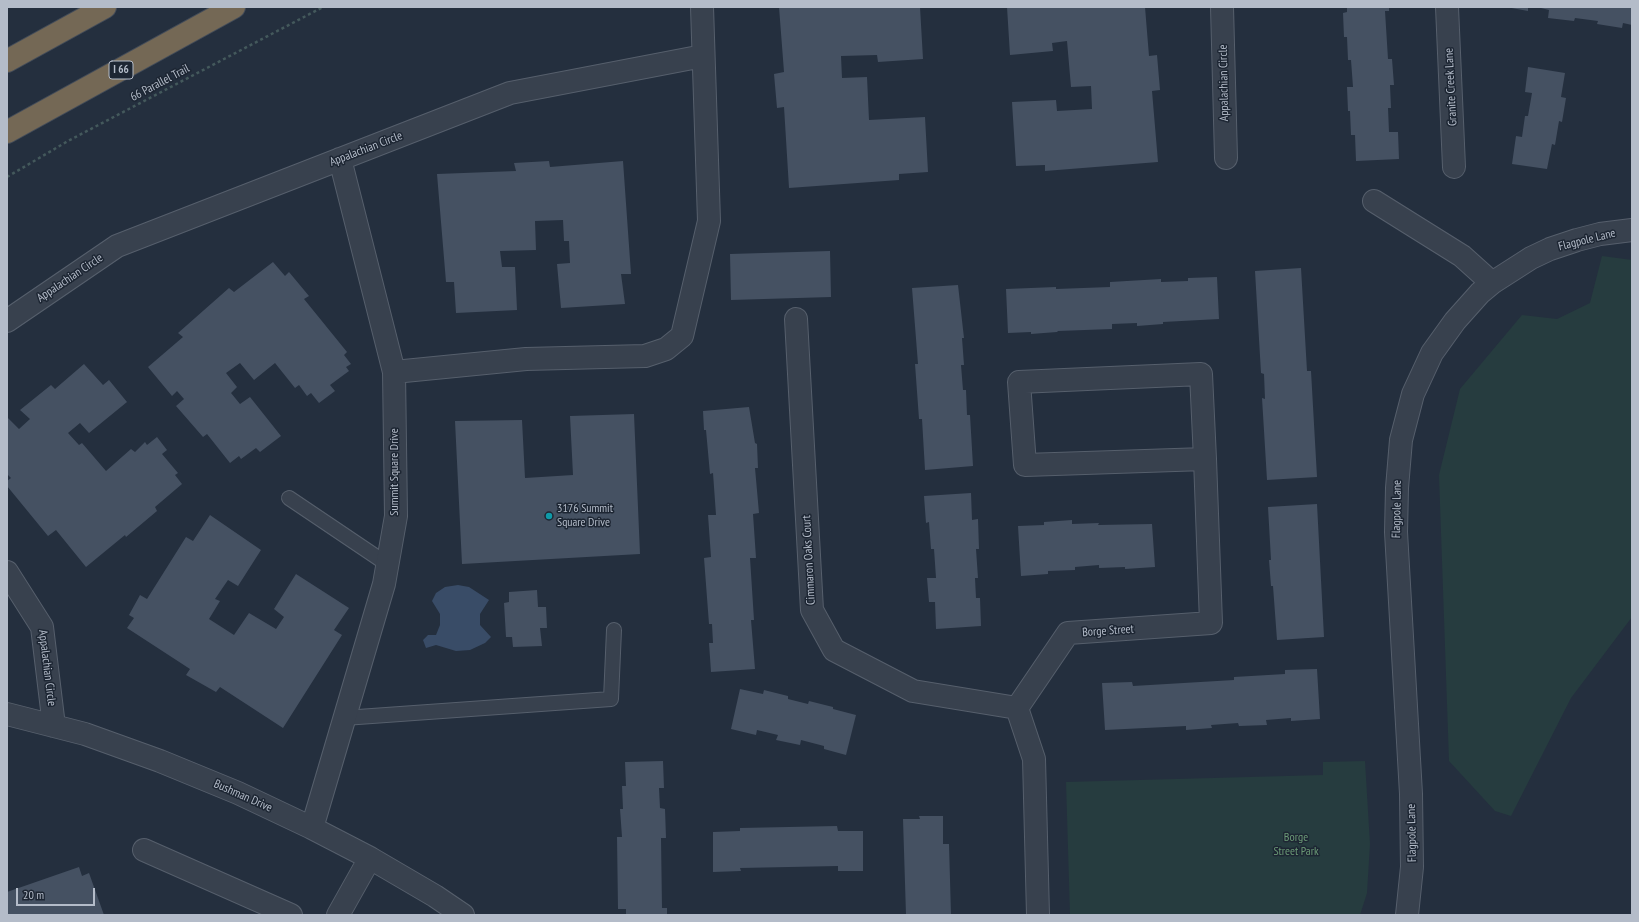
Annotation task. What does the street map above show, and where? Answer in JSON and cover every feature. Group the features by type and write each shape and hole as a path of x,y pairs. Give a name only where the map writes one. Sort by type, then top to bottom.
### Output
{"highway":[{"path":"7,61 104,7"},
{"name":"I 66","path":"7,132 234,7"}],"street":[{"path":"394,372 526,359 645,356 666,349 682,336 709,221 702,7"},
{"name":"Appalachian Circle","path":"1222,7 1226,158"},
{"name":"Granite Creek Lane","path":"1447,7 1454,167"},
{"name":"Appalachian Circle","path":"7,321 117,246 510,93 703,56"},
{"name":"Summit Square Drive","path":"312,828 384,584 396,516 394,372 340,159"},
{"path":"1374,201 1462,256 1492,282"},
{"name":"Flagpole Lane","path":"1407,915 1410,898 1412,867 1411,794 1396,532 1397,488 1401,440 1413,394 1432,353 1455,320 1492,282 1531,258 1550,249 1600,234 1632,230"},
{"name":"Cimmaron Oaks Court","path":"796,319 812,610 834,650 913,691 1017,708"},
{"name":"Borge Street","path":"1017,708 1068,633 1211,623 1205,459 1201,374 1019,382 1025,465 1205,459"},
{"name":"Appalachian Circle","path":"7,572 42,627 54,726"},
{"path":"1017,708 1034,760 1038,915"},
{"name":"Bushman Drive","path":"7,714 86,734 160,761 238,793 312,828 370,858 435,896 463,915"},
{"path":"144,850 291,915"},
{"path":"338,915 370,858"}],"lane":[{"path":"289,498 387,564"},
{"path":"344,718 611,699 614,630"}],"path":[{"name":"66 Parallel Trail","path":"7,177 68,141 324,7"}],"green space":[{"path":"1602,256 1632,260 1632,617 1571,698 1511,816 1495,811 1449,761 1439,475 1460,389 1522,315 1557,319 1590,303"},
{"name":"Borge Street Park","path":"1365,761 1370,844 1367,893 1360,915 1070,915 1066,782 1323,775 1323,762"}],"water":[{"path":"458,585 469,587 489,600 480,614 480,625 491,637 485,643 470,650 456,651 436,645 426,648 423,640 428,635 436,635 440,625 440,614 432,601 436,593 445,587"}],"building":[{"path":"779,7 920,7 923,59 878,62 877,55 841,56 842,78 867,77 869,120 925,117 928,172 899,174 899,180 789,188 784,107 777,108 774,74 784,72"},
{"path":"1007,7 1145,7 1149,56 1157,55 1160,90 1152,91 1158,162 1045,171 1045,165 1016,166 1012,102 1056,100 1057,111 1092,109 1091,86 1071,87 1067,41 1052,43 1053,51 1010,55"},
{"path":"1347,7 1389,7 1389,11 1385,11 1388,59 1392,59 1394,85 1390,85 1391,108 1388,108 1389,132 1398,132 1399,159 1356,161 1355,135 1351,135 1350,111 1348,111 1347,87 1353,87 1351,60 1348,60 1347,37 1344,37 1343,13 1347,12"},
{"path":"1506,7 1528,7 1528,11"},
{"path":"1537,7 1632,7 1632,25 1623,23 1622,28 1597,24 1598,21 1575,18 1574,21 1548,18 1549,10"},
{"path":"1528,67 1565,73 1561,97 1566,98 1562,122 1559,121 1555,145 1552,144 1547,169 1512,164 1516,136 1522,137 1525,116 1528,116 1532,93 1525,92"},
{"path":"549,161 550,167 623,161 631,274 621,274 625,304 561,308 557,264 570,263 569,241 564,241 563,220 535,221 536,250 500,251 502,267 515,267 517,310 456,313 454,282 446,282 437,174 516,171 514,163"},
{"path":"830,251 831,297 731,300 730,254"},
{"path":"273,262 285,276 289,272 309,296 304,299 347,352 344,355 351,364 346,367 349,371 330,385 335,391 319,403 311,393 307,396 299,385 295,388 275,363 254,380 240,363 226,373 237,387 231,393 240,404 250,397 281,436 260,452 256,448 241,459 239,456 230,463 207,434 203,437 176,406 184,399 177,391 172,396 148,367 183,337 178,333 229,288 234,292"},
{"path":"1301,268 1307,371 1311,371 1317,477 1267,480 1262,398 1265,399 1264,374 1261,373 1255,271"},
{"path":"1217,277 1219,319 1163,322 1163,324 1137,326 1137,323 1112,324 1112,329 1058,331 1031,334 1031,332 1008,333 1006,289 1110,287 1110,282 1161,279 1161,282 1188,281 1188,278"},
{"path":"958,285 964,338 962,338 964,365 961,365 963,390 966,390 967,415 970,415 973,466 925,470 922,419 919,419 915,364 918,364 912,288"},
{"path":"84,364 103,385 109,380 127,402 89,433 80,423 68,433 79,445 82,443 106,471 131,449 135,452 145,442 147,445 157,437 167,450 162,454 178,473 175,475 182,484 155,507 157,511 126,537 125,535 86,567 56,530 48,536 7,486 7,481 11,478 7,474 7,417 19,429 30,419 20,410 51,385 55,389"},
{"path":"749,407 755,443 757,444 758,468 755,468 759,513 753,514 756,558 750,558 754,620 751,620 755,669 711,672 709,643 713,643 712,624 709,624 704,558 711,557 708,515 716,515 713,473 710,474 703,411"},
{"name":"3176 Summit Square Drive","path":"634,414 640,554 462,564 455,421 522,420 525,478 573,475 570,416"},
{"path":"971,493 972,520 978,519 979,549 976,549 978,578 975,578 976,598 980,598 981,626 936,629 935,602 929,602 927,578 936,578 934,549 931,549 929,522 926,523 924,496"},
{"path":"1317,504 1324,637 1277,640 1273,586 1271,586 1269,560 1271,560 1268,507"},
{"path":"210,515 261,550 238,586 228,580 215,599 220,601 209,619 234,635 249,613 276,629 284,617 274,609 296,574 349,608 334,630 342,635 283,728 220,687 216,692 186,675 190,669 127,628 134,618 129,615 140,595 147,599 186,537 193,541"},
{"path":"1072,520 1072,524 1152,524 1155,567 1125,569 1125,567 1099,568 1099,565 1075,567 1075,570 1048,571 1048,574 1021,576 1018,526 1044,525 1044,522"},
{"path":"537,590 538,607 546,607 547,628 540,628 542,646 513,647 512,637 506,637 504,603 509,602 509,592"},
{"path":"1317,669 1320,719 1291,721 1291,718 1266,720 1267,725 1239,726 1238,723 1211,725 1212,728 1186,730 1186,726 1105,730 1102,683 1132,682 1133,686 1234,680 1234,677 1285,674 1285,670"},
{"path":"740,689 763,694 764,690 788,696 788,699 808,704 809,701 856,715 846,755 824,749 824,746 801,740 800,745 776,740 778,735 757,730 756,735 731,729"},
{"path":"663,761 664,788 659,788 660,808 665,809 666,838 661,838 662,908 667,908 667,915 626,915 626,909 618,909 617,837 622,837 620,809 623,809 622,786 626,786 625,762"},
{"path":"919,816 943,816 943,844 949,844 951,915 906,915 903,819 920,819"},
{"path":"837,826 838,831 863,831 863,871 838,871 838,866 740,868 741,871 713,872 713,832 740,831 740,828"},
{"path":"79,867 82,876 89,873 104,915 7,915 7,892"}],"place":[{"name":"3176 Summit Square Drive","path":"549,516"}]}
